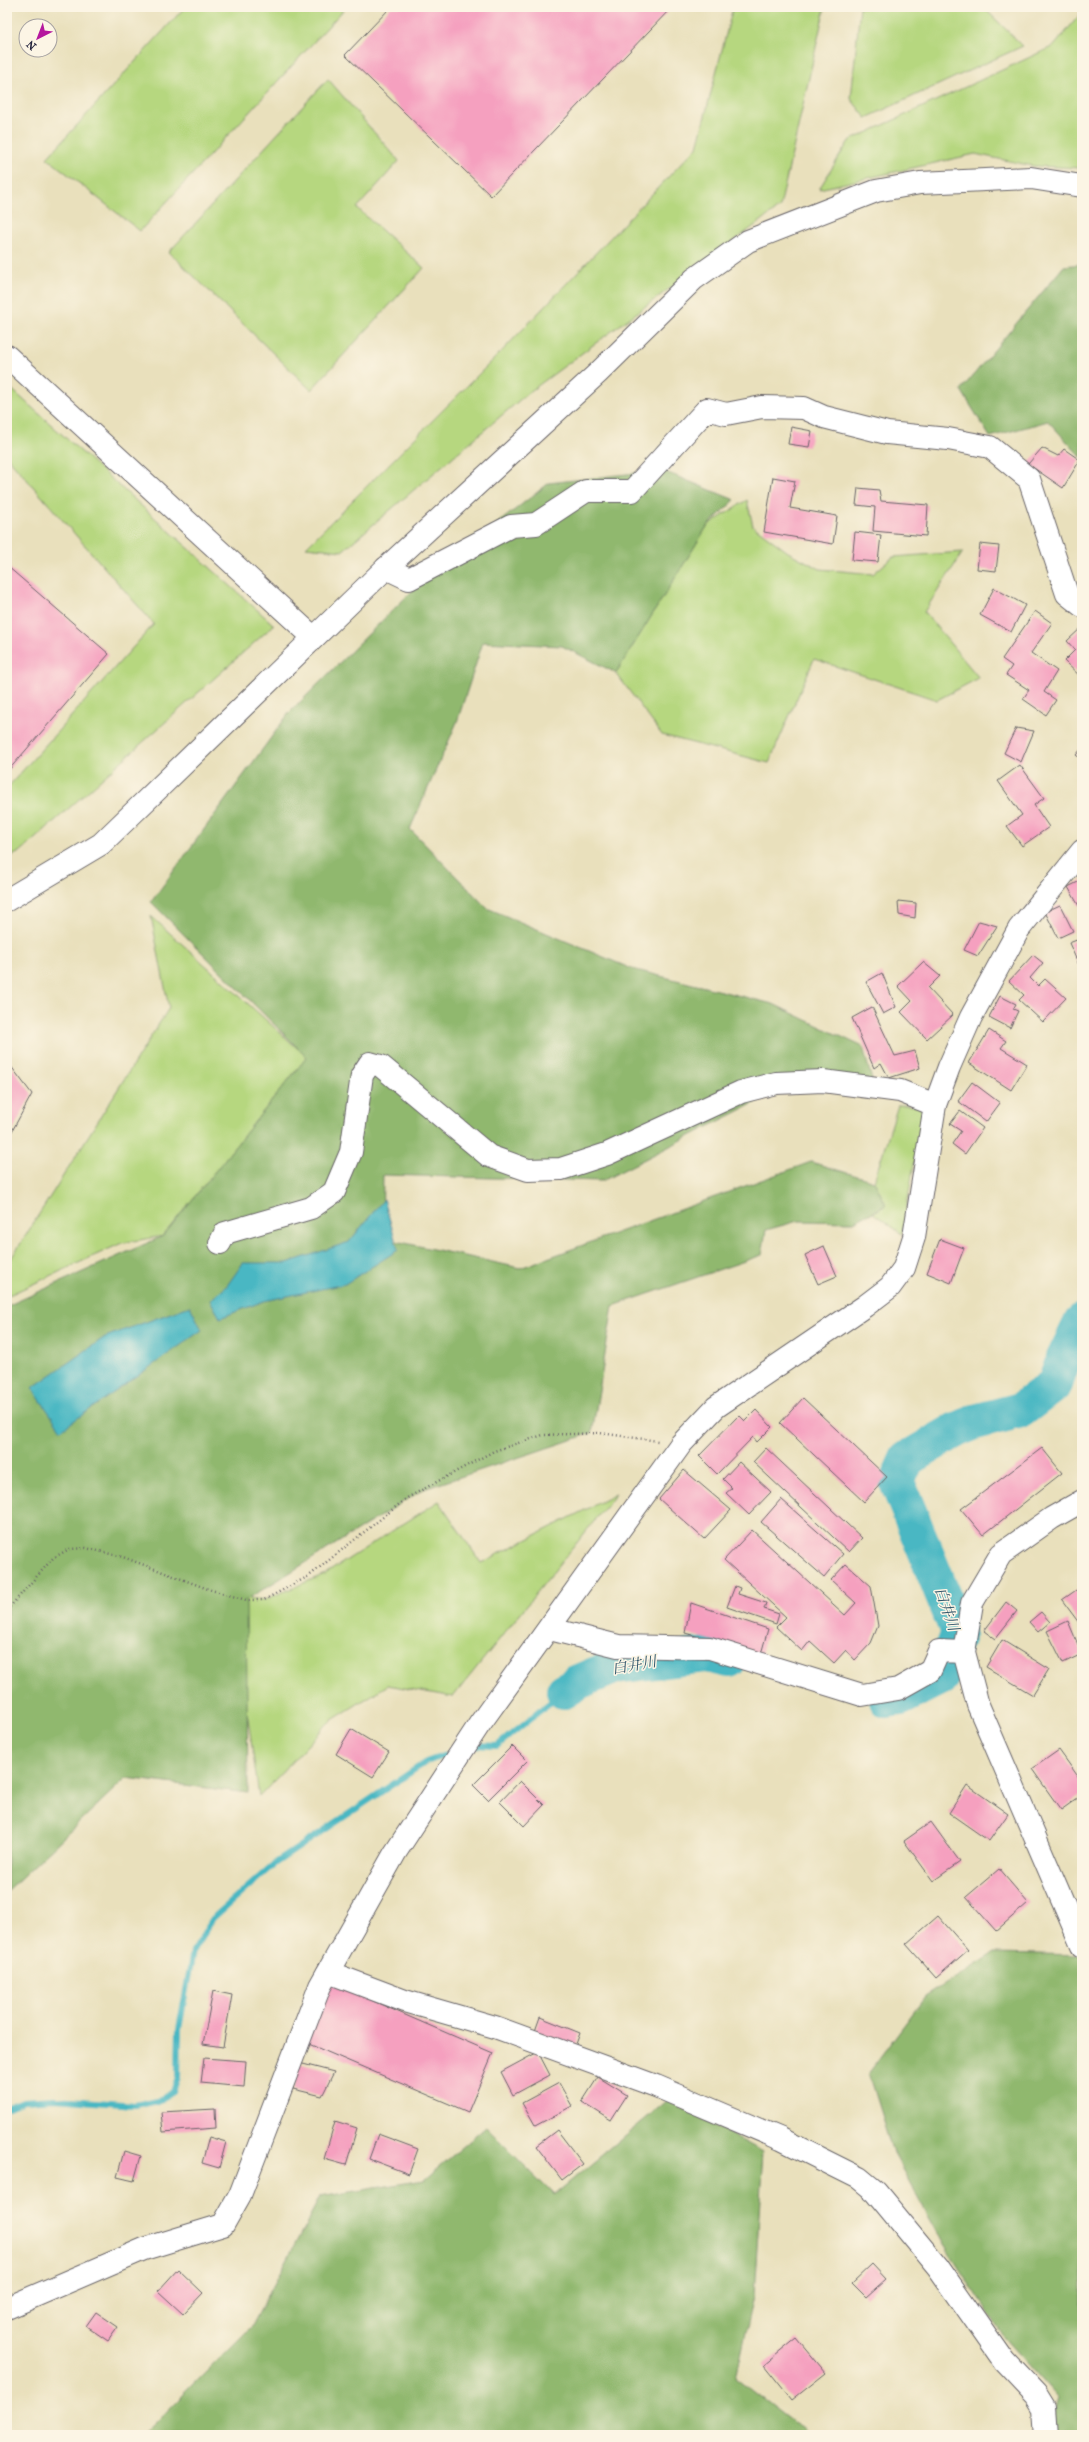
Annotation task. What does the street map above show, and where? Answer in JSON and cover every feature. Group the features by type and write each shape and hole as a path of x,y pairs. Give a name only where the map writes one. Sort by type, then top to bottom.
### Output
{"street":[{"path":"7,900 101,844 312,637 598,373 694,279 748,242 876,191 920,183 1031,178 1082,186"},
{"path":"7,356 312,637"},
{"path":"386,568 409,579 511,526 536,524 586,491 632,491 707,409 726,414 762,407 804,408 824,417 886,433 948,439 990,448 1029,479 1067,594 1082,606"},
{"path":"7,2308 144,2249 223,2225 240,2195 320,1986 395,1853 479,1725 550,1629 681,1444 716,1407 865,1306 890,1287 904,1268 914,1237 935,1105 948,1067 971,1017 1019,929 1082,851"},
{"path":"220,1243 225,1233 311,1208 334,1192 351,1152 362,1075 370,1063 381,1066 489,1156 528,1170 561,1169 607,1154 741,1092 776,1083 823,1081 900,1091 935,1105"},
{"path":"1082,1501 1052,1518 1001,1554 972,1603 964,1652 978,1705 1082,1946"},
{"path":"550,1629 618,1646 710,1648 862,1695 898,1689 930,1671 939,1651 964,1652"},
{"path":"328,1972 405,2001 495,2026 656,2086 781,2139 859,2178 876,2192 938,2267 1004,2361 1036,2395 1044,2408 1046,2435"}],"path":[{"path":"7,1610 53,1558 69,1549 86,1548 123,1557 214,1591 246,1600 264,1600 309,1576 407,1498 494,1451 550,1435 600,1433 681,1444"}],"green space":[{"path":"185,7 346,7 140,231 47,158"},
{"path":"733,7 825,7 780,207 528,393 342,551 306,547 504,349 697,147"},
{"path":"860,7 983,7 1023,46 866,118 851,99"},
{"path":"1082,12 1082,168 1033,166 975,154 819,189 849,141 1054,46"},
{"path":"328,79 399,161 357,208 424,268 311,390 169,252"},
{"path":"1082,264 1082,458 1048,421 990,437 961,390 1064,266"},
{"path":"7,385 274,625 20,852 7,858 7,788 154,624 7,457"},
{"path":"661,470 735,500 708,525 616,673 562,646 483,642 457,722 410,829 487,908 632,969 773,1004 863,1047 873,1084 823,1081 768,1096 602,1181 383,1175 382,1238 520,1268 811,1162 874,1181 886,1205 854,1222 798,1221 766,1230 762,1255 613,1306 592,1433 424,1489 246,1600 248,1793 126,1778 7,1891 7,1306 163,1236 307,1057 151,902 289,713 414,589 549,483"},
{"path":"747,500 753,526 788,552 820,569 873,574 893,557 963,552 924,612 979,678 937,700 814,659 769,763 662,735 616,673 708,525"},
{"path":"151,916 307,1057 163,1236 122,1243 7,1296 7,1265 169,1008"},
{"path":"898,1105 924,1106 902,1234 873,1213 886,1205 874,1181"},
{"path":"616,1494 453,1697 388,1685 329,1722 259,1797 231,1596 264,1600 325,1574 439,1501 481,1563"},
{"path":"995,1953 1082,1955 1082,2435 1048,2435 1058,2398 1005,2338 944,2244 893,2153 868,2073 925,1997"},
{"path":"668,2100 763,2152 754,2296 736,2378 810,2435 143,2435 252,2326 320,2197 424,2180 486,2127 554,2195"}],"water":[{"path":"384,1199 398,1250 345,1284 264,1301 220,1318 210,1300 226,1287 243,1263 287,1263 349,1242"},
{"path":"190,1306 202,1330 61,1430 32,1388 105,1337"}],"building":[{"path":"391,7 672,7 491,196 345,55"},
{"path":"791,427 812,431 809,447 788,444"},
{"path":"1042,448 1058,456 1064,449 1080,460 1063,488 1028,464"},
{"path":"773,477 795,481 790,508 837,516 833,544 764,532"},
{"path":"858,488 879,490 881,501 928,505 926,536 873,531 875,507 856,505"},
{"path":"855,532 881,535 878,562 852,560"},
{"path":"980,544 999,546 996,571 977,569"},
{"path":"7,566 109,654 7,772"},
{"path":"994,588 1025,605 1011,632 980,615"},
{"path":"1035,611 1052,623 1031,653 1057,671 1044,692 1056,700 1046,715 1023,699 1029,690 1006,675 1012,666 1002,659"},
{"path":"1082,627 1082,678 1064,661 1075,650 1067,641"},
{"path":"1016,728 1034,731 1021,762 1004,753"},
{"path":"1082,748 1082,760 1076,755"},
{"path":"1020,765 1044,798 1034,805 1049,827 1022,846 1007,826 1022,815 998,781"},
{"path":"1082,880 1082,905 1079,906 1068,887"},
{"path":"898,901 916,903 915,918 899,915"},
{"path":"1060,905 1073,931 1058,938 1045,912"},
{"path":"979,921 997,926 978,956 964,950"},
{"path":"1082,938 1082,972 1069,943"},
{"path":"1033,955 1043,963 1030,978 1038,986 1045,979 1066,998 1043,1022 1019,1000 1024,995 1009,981"},
{"path":"923,962 940,976 928,988 953,1015 927,1039 901,1012 912,1001 898,986"},
{"path":"882,973 896,1007 883,1014 866,982"},
{"path":"1000,996 1016,1004 1013,1009 1018,1011 1010,1028 989,1017"},
{"path":"872,1007 895,1056 915,1051 920,1068 889,1078 881,1063 874,1068 852,1018"},
{"path":"989,1030 1006,1041 1001,1048 1027,1064 1011,1090 969,1063"},
{"path":"7,1061 32,1094 11,1133 7,1136"},
{"path":"972,1082 1000,1103 986,1122 958,1101"},
{"path":"960,1111 983,1128 965,1154 952,1144 961,1131 950,1124"},
{"path":"940,1239 964,1248 951,1283 927,1273"},
{"path":"824,1246 837,1276 818,1284 805,1255"},
{"path":"803,1398 887,1477 864,1502 780,1423"},
{"path":"756,1410 772,1427 757,1442 753,1437 717,1474 699,1456 739,1415 745,1421"},
{"path":"766,1448 862,1538 849,1552 753,1462"},
{"path":"1042,1448 1062,1473 983,1535 961,1509"},
{"path":"739,1462 771,1492 749,1515 726,1493 732,1488 723,1479"},
{"path":"684,1470 731,1510 704,1539 659,1499"},
{"path":"781,1499 843,1554 824,1577 761,1522"},
{"path":"752,1530 845,1615 856,1603 831,1580 846,1564 871,1586 878,1626 871,1643 855,1660 846,1650 834,1663 810,1641 802,1651 776,1627 786,1617 724,1560"},
{"path":"735,1586 740,1588 738,1594 766,1603 764,1609 779,1614 776,1624 727,1607"},
{"path":"1082,1586 1082,1627 1062,1600"},
{"path":"1006,1602 1017,1611 995,1639 984,1631"},
{"path":"691,1603 768,1629 761,1654 685,1633"},
{"path":"1041,1612 1050,1622 1038,1632 1029,1622"},
{"path":"1068,1621 1082,1654 1063,1663 1047,1631"},
{"path":"1002,1640 1049,1669 1033,1695 986,1667"},
{"path":"351,1729 389,1752 373,1777 336,1754"},
{"path":"512,1746 527,1761 488,1800 473,1785"},
{"path":"1059,1750 1082,1782 1082,1795 1061,1810 1032,1769"},
{"path":"520,1781 544,1805 524,1826 500,1802"},
{"path":"967,1785 1008,1814 989,1841 949,1813"},
{"path":"931,1822 960,1862 933,1881 904,1841"},
{"path":"999,1869 1028,1903 996,1931 966,1897"},
{"path":"938,1916 968,1950 936,1978 906,1944"},
{"path":"329,1982 493,2053 468,2112 304,2042"},
{"path":"213,1991 232,1995 223,2047 203,2044"},
{"path":"540,2017 580,2033 575,2047 535,2031"},
{"path":"538,2052 550,2075 513,2095 501,2072"},
{"path":"204,2058 246,2061 244,2087 201,2083"},
{"path":"299,2063 334,2072 322,2096 293,2089"},
{"path":"598,2077 627,2095 611,2120 582,2102"},
{"path":"559,2083 572,2106 535,2126 522,2103"},
{"path":"215,2109 216,2128 163,2132 161,2112"},
{"path":"335,2121 357,2128 346,2165 324,2159"},
{"path":"557,2130 583,2164 562,2180 536,2146"},
{"path":"378,2134 418,2149 409,2174 369,2159"},
{"path":"209,2137 226,2142 219,2168 202,2163"},
{"path":"124,2151 141,2156 134,2181 117,2177"},
{"path":"872,2264 886,2279 866,2297 852,2283"},
{"path":"178,2269 203,2293 183,2314 158,2291"},
{"path":"96,2312 118,2327 108,2341 86,2326"},
{"path":"797,2338 826,2373 792,2400 764,2365"}],"waterway":[{"name":"白井川","path":"887,1700 901,1698 942,1677 958,1632 897,1482 907,1459 956,1430 975,1422 1021,1410 1055,1384 1064,1358 1082,1321"},
{"name":"白井川","path":"564,1691 578,1682 616,1666 707,1655 729,1660"},
{"path":"474,1745 497,1746 564,1691"},
{"path":"7,2108 23,2101 55,2099 135,2105 162,2099 173,2092 178,2077 179,2029 193,1951 213,1918 274,1864 426,1762 454,1752"}]}
